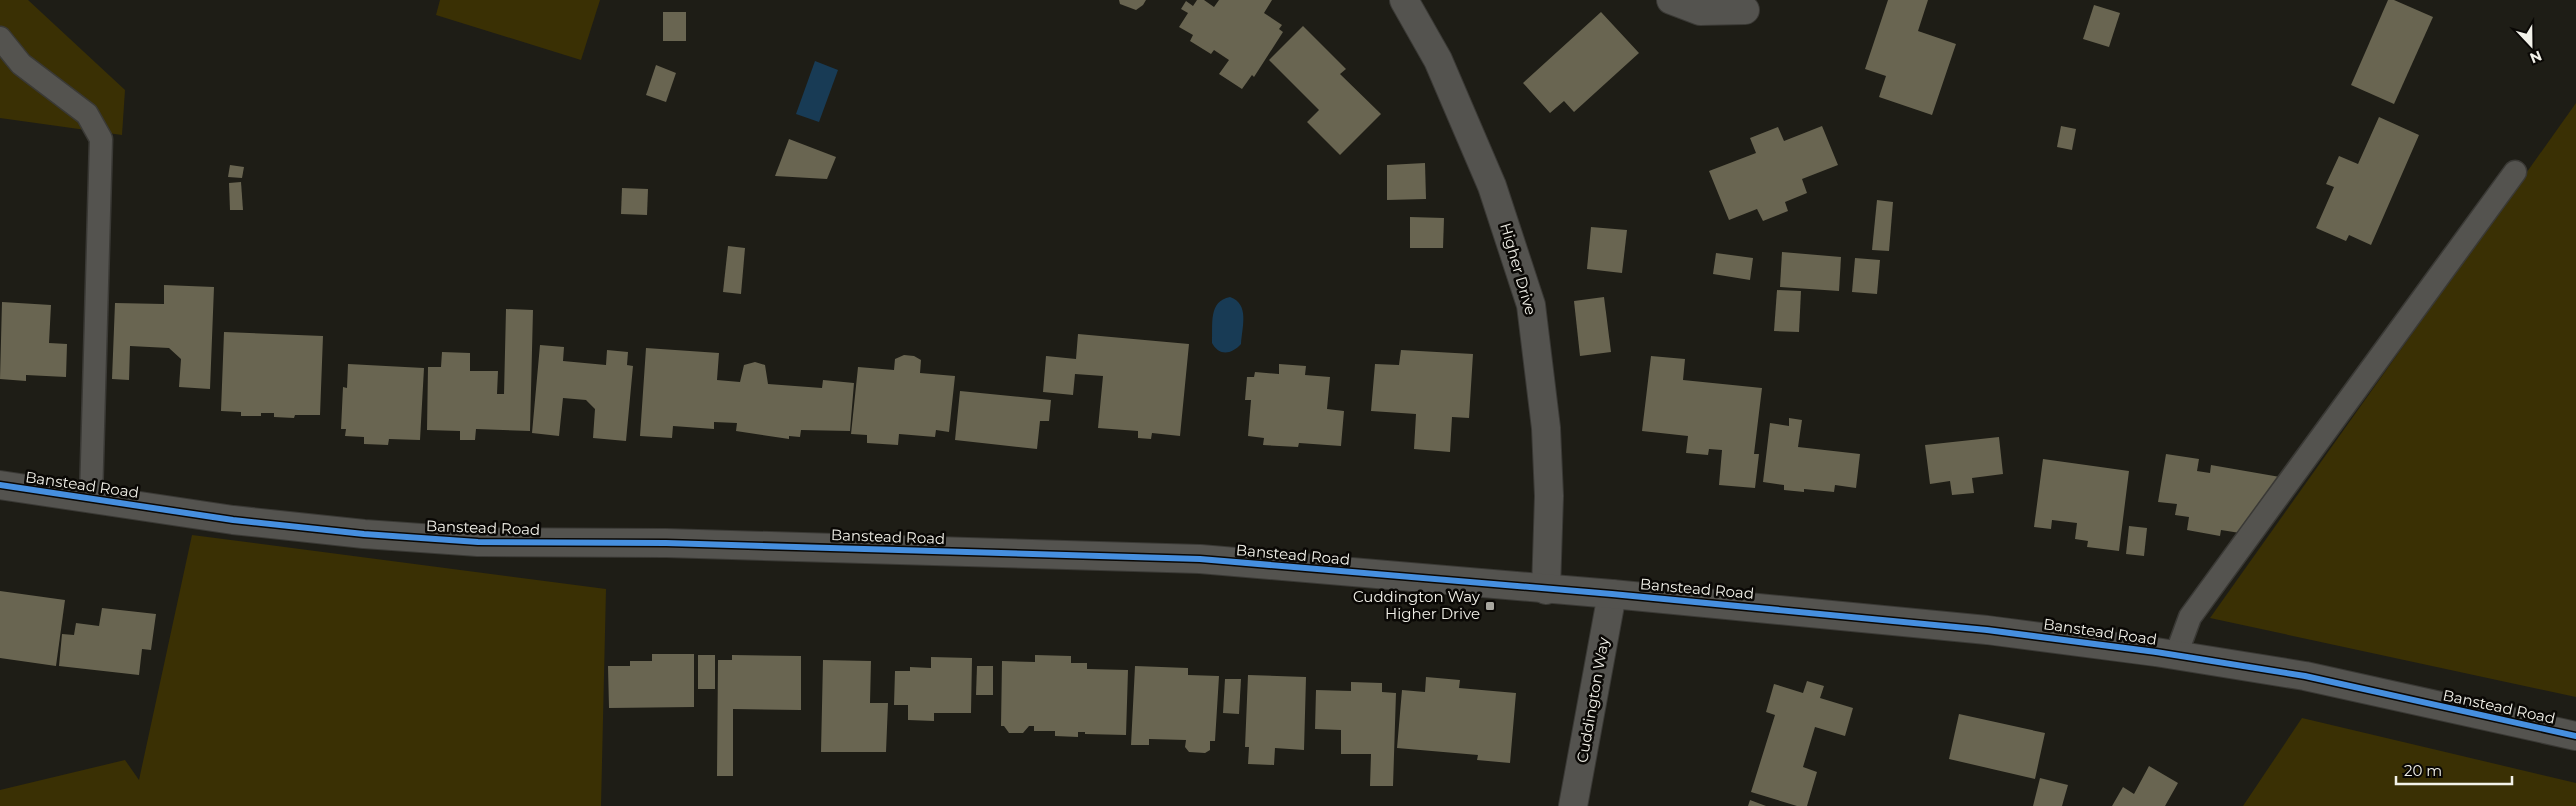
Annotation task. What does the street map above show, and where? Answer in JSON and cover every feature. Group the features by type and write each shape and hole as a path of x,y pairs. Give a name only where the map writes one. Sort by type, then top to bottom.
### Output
{"street":[{"name":"Higher Drive","path":"1404,0 1438,60 1492,186 1531,305 1546,428 1549,496 1546,590"},
{"path":"1671,0 1700,11 1745,10"},
{"name":"Banstead Road","path":"0,485 233,520 364,534 478,542 666,543 1200,559 1546,590 1612,594 1987,630 2176,655 2305,676 2576,736"},
{"name":"Cuddington Way","path":"1574,806 1612,594"}],"lane":[{"path":"0,38 21,64 87,114 101,139 90,498"},
{"path":"2176,655 2190,617 2515,172"}],"shaded area":[{"path":"0,0 28,0 125,90 122,135 0,118"},
{"path":"440,0 600,0 581,60 436,15"},
{"path":"2576,103 2576,697 2210,618"},
{"path":"192,535 606,589 601,806 0,806 0,790 125,760 139,780"},
{"path":"2302,718 2576,783 2576,806 2243,806"}],"water":[{"path":"815,61 838,70 819,122 796,114"},
{"path":"1230,297 1236,300 1243,310 1241,344 1229,352 1222,352 1212,343 1213,315 1218,303"}],"building":[{"path":"1119,0 1146,0 1136,10 1120,4"},
{"path":"1197,0 1204,0 1214,7 1219,0 1272,0 1264,13 1282,25 1279,29 1283,32 1254,77 1252,75 1242,89 1219,74 1229,60 1214,50 1211,54 1190,41 1193,35 1179,27 1188,13 1181,9 1186,1 1193,6"},
{"path":"1888,0 1928,0 1918,31 1956,44 1932,115 1879,97 1886,76 1865,69"},
{"path":"2388,0 2394,0 2433,17 2394,104 2351,85"},
{"path":"2094,5 2120,13 2109,47 2083,39"},
{"path":"663,12 686,12 686,41 663,41"},
{"path":"1601,12 1639,53 1574,112 1564,101 1550,113 1523,83"},
{"path":"1303,26 1346,69 1340,74 1381,114 1340,155 1307,122 1319,110 1269,60"},
{"path":"656,65 676,73 666,102 646,95"},
{"path":"2379,117 2419,135 2371,245 2349,235 2346,241 2316,228 2334,187 2326,184 2339,156 2358,164"},
{"path":"1822,126 1838,165 1802,179 1807,193 1785,202 1788,211 1763,221 1757,209 1729,220 1709,171 1756,153 1750,138 1778,127 1784,141"},
{"path":"2061,126 2076,129 2072,150 2057,147"},
{"path":"789,139 836,157 827,179 775,176"},
{"path":"1425,163 1426,199 1387,200 1387,165"},
{"path":"230,165 244,167 242,178 228,177"},
{"path":"241,182 243,210 230,210 229,183"},
{"path":"622,188 648,189 647,215 621,214"},
{"path":"1877,200 1893,202 1889,251 1872,250"},
{"path":"1410,217 1444,218 1443,248 1410,248"},
{"path":"1591,227 1627,230 1622,273 1587,269"},
{"path":"728,246 745,248 741,294 723,292"},
{"path":"1782,252 1841,257 1839,291 1780,287"},
{"path":"1716,253 1753,258 1750,280 1713,274"},
{"path":"1855,258 1880,260 1877,294 1852,292"},
{"path":"164,285 214,287 210,389 179,387 181,359 169,348 130,346 129,380 112,379 115,303 164,304"},
{"path":"1777,290 1801,291 1799,332 1774,331"},
{"path":"1604,297 1611,352 1580,356 1574,301"},
{"path":"2,302 51,305 49,343 67,344 66,377 26,375 26,381 0,379"},
{"path":"506,309 533,310 530,431 476,429 475,440 460,440 460,431 427,430 428,367 441,367 442,352 470,353 470,371 498,371 497,394 504,394"},
{"path":"224,332 323,336 320,415 295,415 294,418 274,417 274,413 261,413 261,416 241,416 241,412 221,411"},
{"path":"1078,334 1189,344 1180,436 1152,433 1151,439 1138,438 1138,431 1098,428 1103,376 1075,374 1073,395 1043,392 1046,356 1076,359"},
{"path":"540,345 564,347 563,361 606,365 607,350 628,352 627,365 633,366 626,441 593,438 595,409 586,400 563,398 559,436 532,433"},
{"path":"646,348 719,353 717,380 740,382 744,365 755,362 765,365 768,384 822,388 823,380 854,383 850,431 801,430 800,437 789,436 789,439 736,431 737,423 714,422 714,429 673,426 672,438 640,436"},
{"path":"1401,350 1473,354 1469,418 1452,417 1450,452 1414,449 1416,414 1371,411 1375,364 1399,365"},
{"path":"904,355 914,356 921,360 920,373 955,376 949,432 936,430 935,437 899,434 898,445 867,443 867,435 851,434 858,367 894,370 895,359"},
{"path":"1651,356 1685,359 1683,380 1762,388 1754,454 1759,454 1755,488 1719,485 1722,450 1709,449 1708,455 1686,453 1688,436 1642,431"},
{"path":"348,364 424,368 420,440 389,439 388,445 364,444 364,437 345,436 346,429 341,429 343,387 347,388"},
{"path":"1279,364 1306,366 1305,375 1330,377 1327,409 1344,411 1341,446 1299,443 1298,447 1263,445 1264,438 1248,436 1251,400 1245,400 1247,377 1254,377 1255,372 1279,374"},
{"path":"960,391 1051,400 1049,421 1040,421 1037,449 955,440"},
{"path":"1789,418 1802,420 1798,447 1860,454 1856,488 1835,485 1834,492 1804,489 1804,492 1784,490 1784,485 1763,482 1770,423 1789,426"},
{"path":"1999,437 2003,474 1972,478 1974,493 1952,495 1950,481 1930,484 1925,445"},
{"path":"2166,454 2199,459 2197,471 2210,473 2211,465 2280,477 2240,533 2221,530 2220,536 2187,530 2189,517 2175,515 2177,504 2158,502"},
{"path":"2043,459 2129,471 2119,551 2087,547 2088,541 2075,539 2077,523 2052,520 2051,529 2034,527"},
{"path":"2129,526 2147,528 2144,556 2126,554"},
{"path":"0,591 65,600 56,666 0,658"},
{"path":"102,608 156,614 151,650 142,649 139,675 59,666 62,634 74,635 76,623 99,626"},
{"path":"652,654 694,654 694,707 609,708 608,666 630,666 630,661 652,661"},
{"path":"698,655 715,655 715,689 698,689"},
{"path":"732,655 801,656 801,710 733,709 733,776 717,776 718,660 732,660"},
{"path":"1035,655 1071,656 1071,663 1087,663 1087,669 1128,670 1126,735 1085,734 1085,732 1078,732 1078,737 1055,736 1055,731 1034,731 1034,726 1029,726 1023,733 1009,733 1004,726 1001,726 1002,661 1035,662"},
{"path":"931,657 972,658 971,713 934,713 934,721 908,720 908,705 894,705 895,671 910,671 910,667 931,668"},
{"path":"823,660 871,661 870,703 888,703 886,752 821,752"},
{"path":"977,666 993,666 993,695 976,695"},
{"path":"1135,666 1188,668 1188,675 1219,676 1215,741 1210,741 1210,750 1205,753 1189,752 1185,747 1186,740 1149,739 1149,745 1131,745"},
{"path":"1248,675 1306,677 1304,750 1275,748 1274,765 1248,764 1249,747 1245,747"},
{"path":"1426,677 1460,680 1459,688 1516,693 1510,763 1477,760 1478,755 1397,748 1402,690 1425,692"},
{"path":"1225,679 1241,679 1239,714 1223,713"},
{"path":"1807,681 1824,686 1820,698 1853,708 1845,736 1815,727 1803,767 1817,772 1807,806 1797,806 1751,792 1775,715 1766,712 1774,684 1803,693"},
{"path":"1351,682 1382,683 1382,692 1396,693 1393,786 1370,786 1371,754 1341,754 1341,730 1315,729 1316,690 1351,691"},
{"path":"1959,714 2045,733 2035,779 1949,759"},
{"path":"2149,766 2178,783 2165,806 2112,806 2123,787 2134,794"},
{"path":"2040,778 2068,785 2062,806 2033,806"},
{"path":"1750,800 1766,806 1748,806"}],"cycle path":[{"path":"0,485 233,520 364,534 478,542 666,543 1200,559 1612,594 1987,630 2156,652 2305,676 2576,736"}],"place":[{"name":"Cuddington Way Higher Drive","path":"1490,606"}]}
